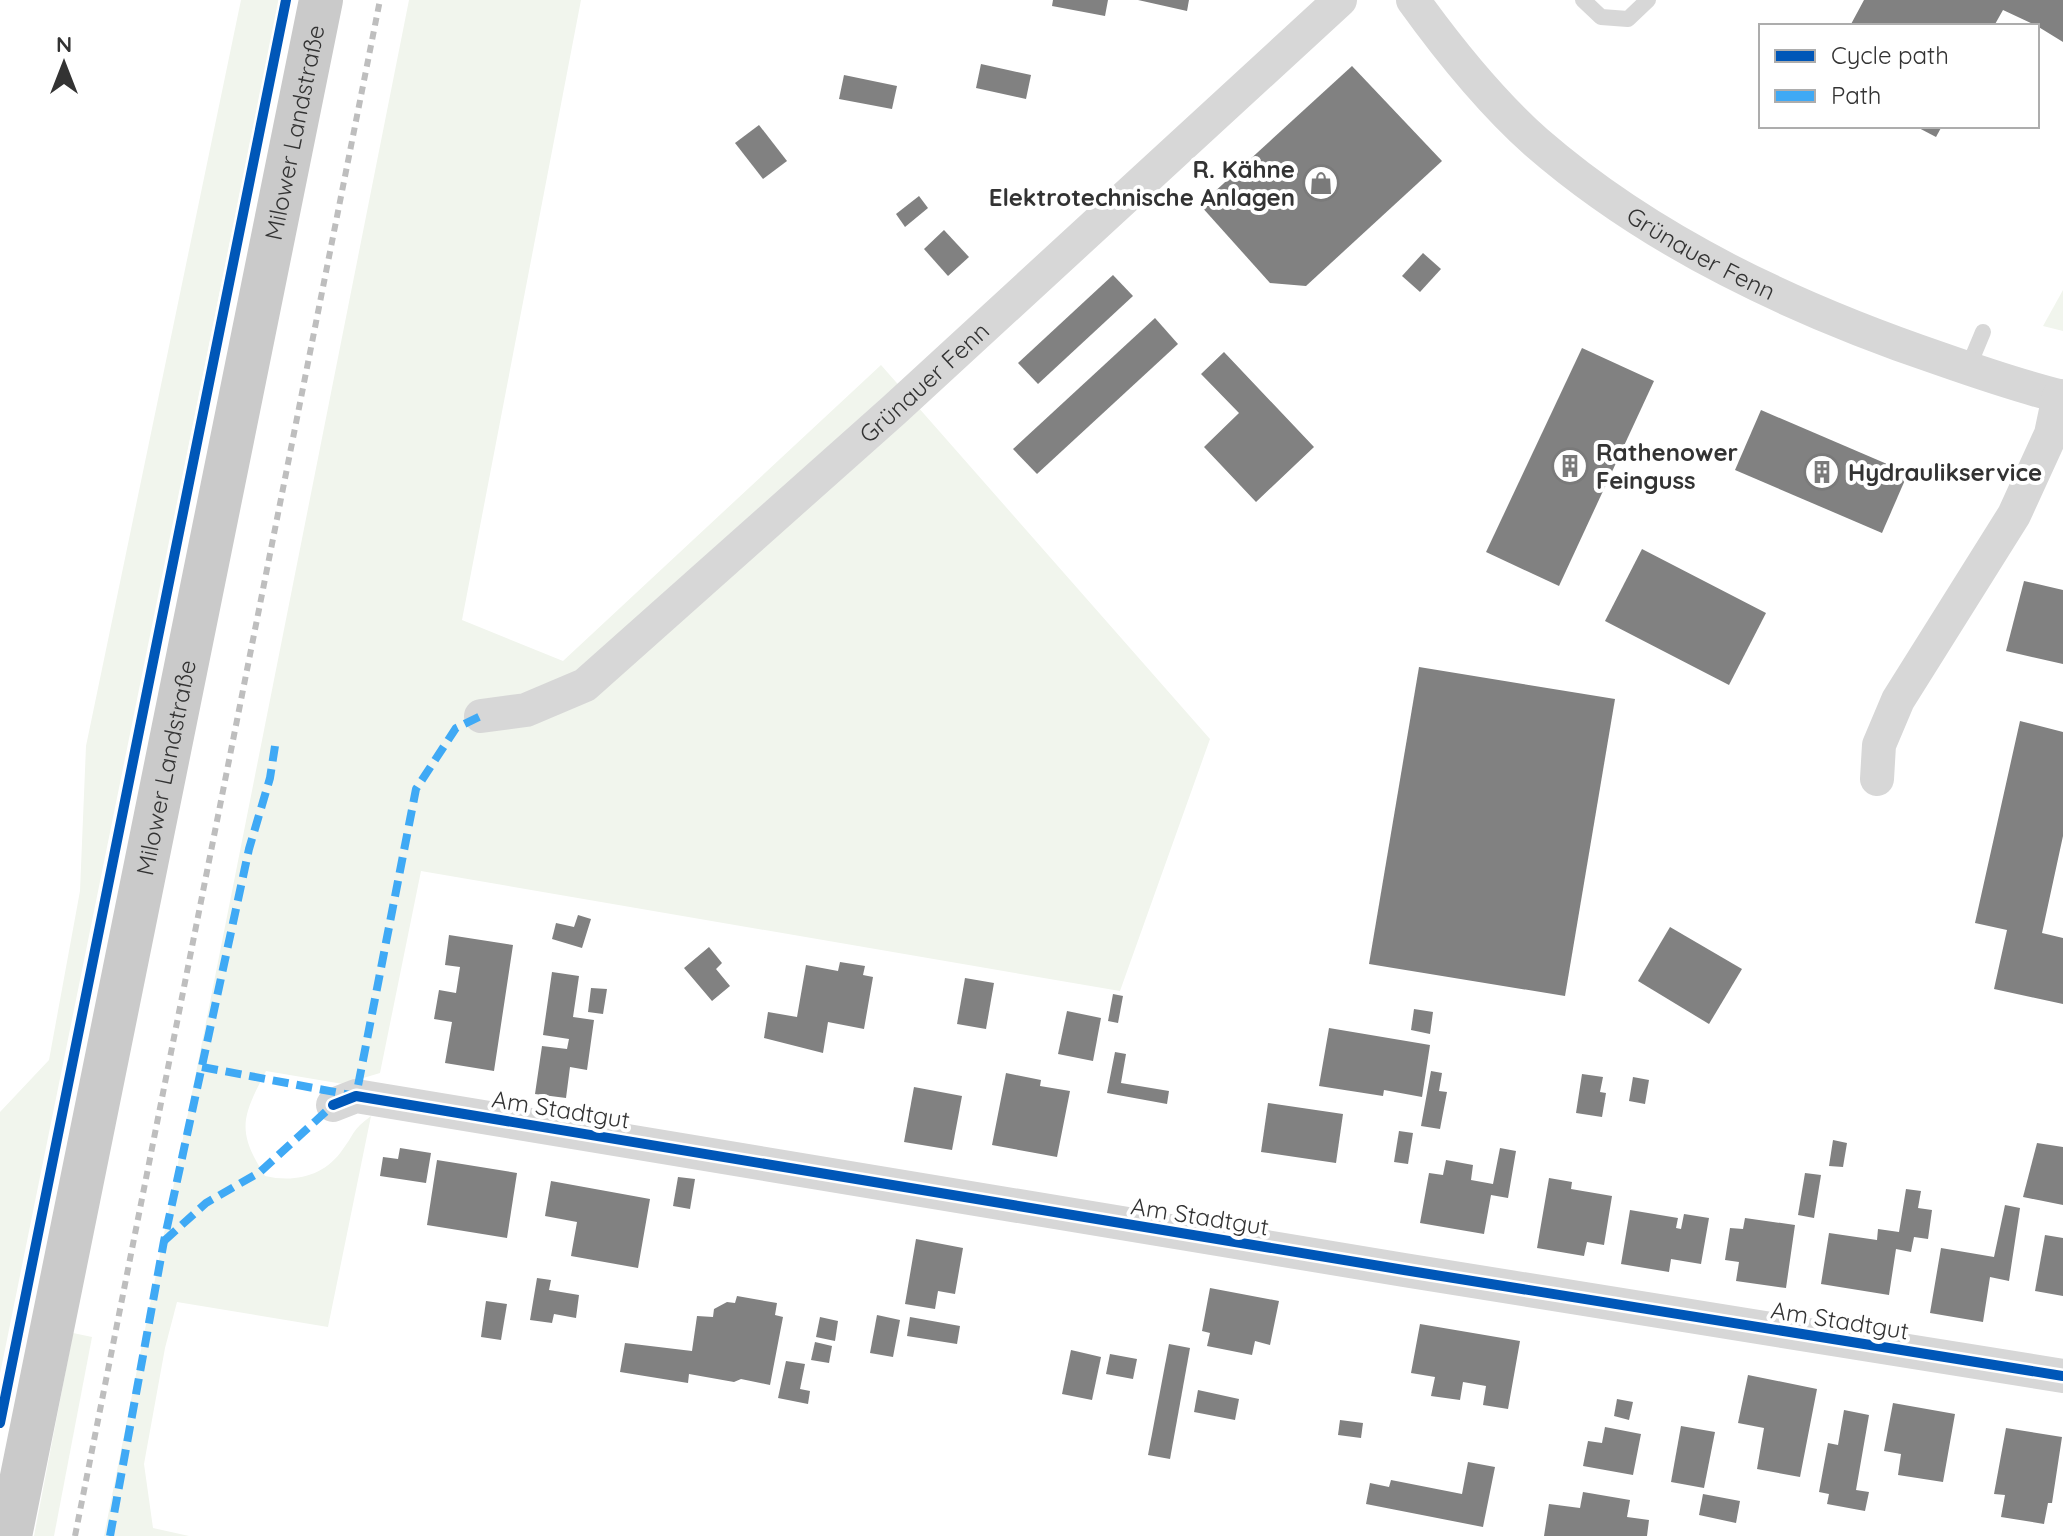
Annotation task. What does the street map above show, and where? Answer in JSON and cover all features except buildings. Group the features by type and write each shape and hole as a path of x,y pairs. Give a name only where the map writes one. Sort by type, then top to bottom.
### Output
{"main road":[{"name":"Milower Landstraße","path":"10,1536 321,0"}],"street":[{"name":"Grünauer Fenn","path":"481,716 526,710 585,685 894,410 1340,0"},
{"name":"Grünauer Fenn","path":"1413,0 1451,53 1536,141 1643,223 1786,299 1889,341 2061,396 2051,434 2014,515 1898,700 1879,745 1877,779"},
{"name":"Am Stadtgut","path":"333,1105 356,1096 2063,1376"}],"lane":[{"path":"1583,0 1601,17 1628,19 1648,0"},
{"path":"1968,368 1983,332"}],"shaded area":[{"path":"241,0 279,0 0,1374 0,1112 49,1060 80,891 86,746"},
{"path":"409,0 581,0 462,620 563,661 881,365 1210,739 1120,991 421,871 380,1073 343,1084 266,1071 247,1112 246,1135 265,1176 287,1179 308,1175 327,1166 371,1116 328,1327 177,1302 165,1348 144,1464 153,1528 189,1536 104,1536"},
{"path":"2063,290 2063,331 2043,326"},
{"path":"73,1333 92,1337 54,1536 34,1536"}],"railway":[{"path":"75,1536 380,0"}],"marked path":[{"path":"202,1067 356,1096 416,789 456,728 481,716"},
{"path":"110,1536 164,1241 249,849 270,778 275,746"},
{"path":"164,1241 206,1203 260,1172 333,1105"}],"cycle path":[{"path":"0,1423 286,0"},
{"path":"333,1105 356,1096 2063,1376"}],"place":[{"name":"R. Kähne Elektrotechnische Anlagen","path":"1321,183"},
{"name":"Rathenower Feinguss","path":"1570,466"},
{"name":"Hydraulikservice","path":"1822,472"}]}
